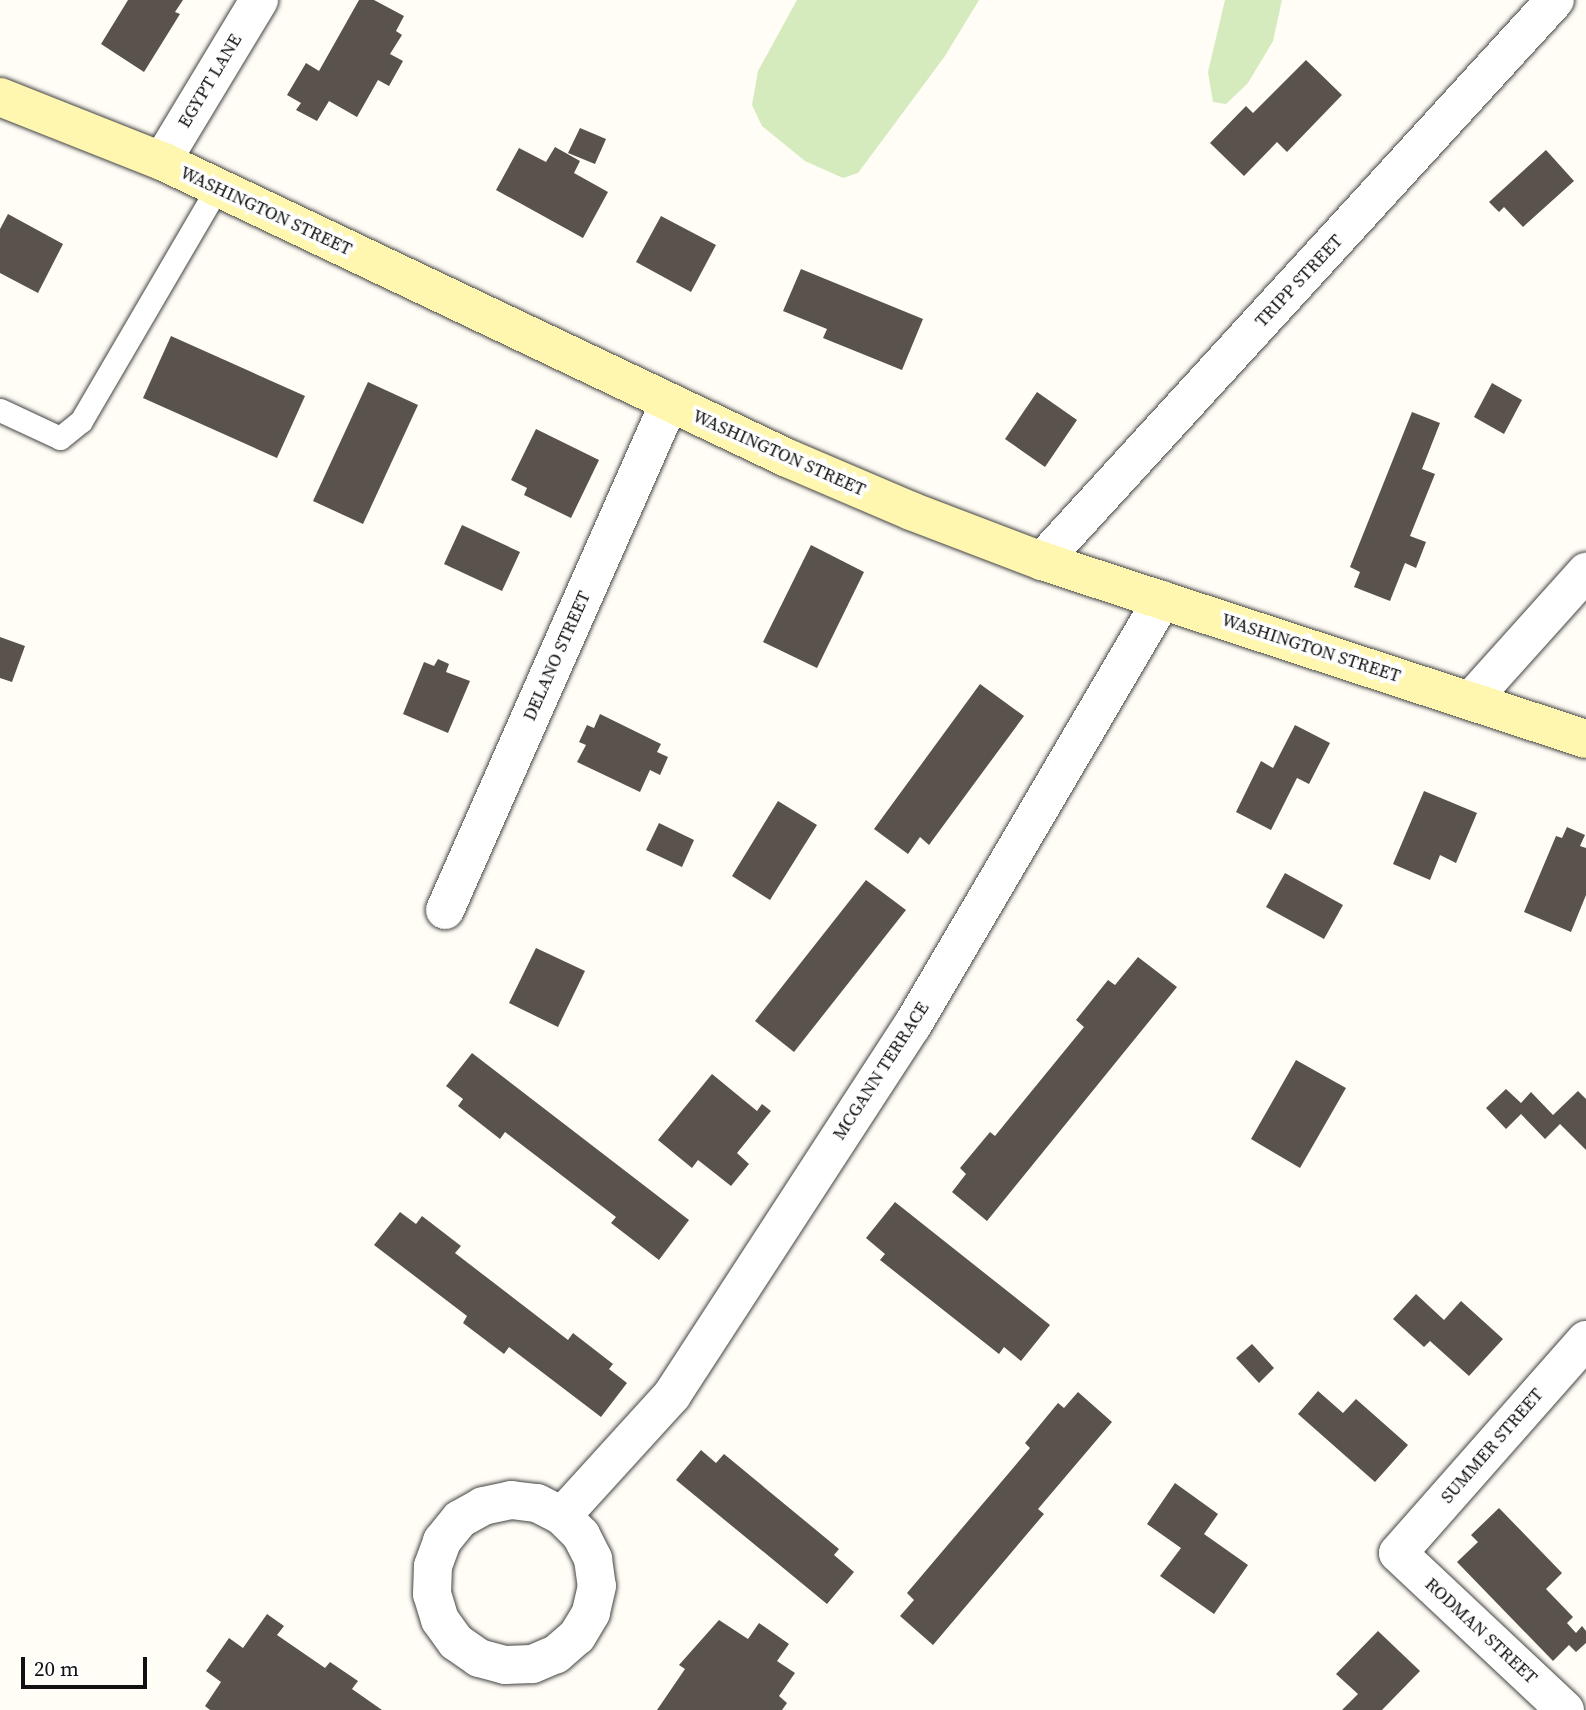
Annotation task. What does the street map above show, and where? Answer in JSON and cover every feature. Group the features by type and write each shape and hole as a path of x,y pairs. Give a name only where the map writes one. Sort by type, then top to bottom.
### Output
{"main road":[{"name":"WASHINGTON STREET","path":"0,97 162,161 787,458 1042,561 1472,699 1586,739"}],"street":[{"name":"EGYPT LANE","path":"162,161 259,0"},
{"name":"TRIPP STREET","path":"1042,561 1555,0"},
{"name":"DELANO STREET","path":"445,910 669,403"},
{"path":"1472,699 1586,572"},
{"name":"MCGANN TERRACE","path":"562,1516 672,1395 912,1026 1161,600"},
{"name":"SUMMER STREET","path":"1398,1553 1586,1340"},
{"path":"511,1500 537,1503 562,1516 581,1535 593,1559 597,1586 591,1613 577,1636 556,1654 532,1664 505,1665 479,1658 456,1642 440,1620 432,1594 433,1566 451,1530 483,1506 511,1500"},
{"name":"RODMAN STREET","path":"1398,1553 1565,1710"}],"lane":[{"path":"0,410 60,439 81,421 217,188"}],"green space":[{"path":"797,0 979,0 945,56 858,173 843,178 805,161 762,126 752,105 758,71"},
{"path":"1225,0 1282,0 1273,41 1248,83 1226,104 1213,102 1208,72"}],"building":[{"path":"128,0 183,0 175,12 180,14 144,72 101,44"},
{"path":"359,0 374,0 404,16 396,31 402,35 390,54 403,61 389,86 378,80 357,117 329,101 317,121 296,110 301,103 287,95 306,63 319,71"},
{"path":"1306,60 1342,95 1287,152 1277,142 1244,176 1210,143 1246,106 1253,113"},
{"path":"580,128 606,139 595,164 568,153"},
{"path":"555,147 580,161 574,173 608,192 583,238 496,190 519,148 546,162"},
{"path":"1546,150 1574,181 1523,227 1504,207 1499,212 1489,202"},
{"path":"8,214 63,244 38,293 0,273 0,229"},
{"path":"661,216 716,245 691,292 636,262"},
{"path":"801,269 923,319 902,370 823,338 827,329 783,311"},
{"path":"171,336 305,396 277,458 143,398"},
{"path":"368,382 418,405 363,524 313,501"},
{"path":"1492,383 1522,400 1504,434 1474,417"},
{"path":"1037,392 1077,420 1045,467 1005,439"},
{"path":"1412,412 1440,423 1422,469 1435,474 1410,536 1426,542 1416,568 1405,563 1390,601 1354,587 1360,572 1350,567"},
{"path":"536,429 599,460 571,518 524,495 527,488 511,480"},
{"path":"462,525 520,552 502,591 444,564"},
{"path":"811,545 864,572 817,668 763,642"},
{"path":"0,637 25,646 12,682 0,678"},
{"path":"438,659 449,664 446,672 470,681 448,733 403,714 424,662 434,666"},
{"path":"980,684 1024,716 929,845 920,837 908,854 874,829"},
{"path":"600,714 661,744 657,752 668,757 660,775 650,770 640,792 577,762 586,745 579,742 587,725 594,728"},
{"path":"1295,725 1330,743 1309,784 1297,778 1271,830 1236,812 1261,761 1273,768"},
{"path":"1424,791 1477,813 1456,863 1440,855 1430,880 1393,864"},
{"path":"778,801 817,825 770,900 732,876"},
{"path":"659,823 694,840 682,867 646,850"},
{"path":"1567,827 1585,835 1580,846 1586,848 1586,895 1571,932 1524,912 1556,836 1562,838"},
{"path":"1285,873 1343,905 1324,939 1266,907"},
{"path":"866,880 906,910 794,1052 755,1021"},
{"path":"536,948 585,971 558,1027 509,1003"},
{"path":"1138,957 1177,987 987,1221 952,1192 966,1174 960,1168 990,1132 995,1136 1084,1027 1076,1020 1108,980 1115,985"},
{"path":"472,1053 689,1220 659,1260 611,1223 616,1217 505,1132 500,1139 458,1106 463,1099 446,1086"},
{"path":"1296,1060 1346,1088 1300,1168 1251,1139"},
{"path":"712,1074 757,1111 762,1104 771,1111 737,1153 749,1164 731,1186 698,1160 692,1168 658,1140"},
{"path":"1506,1089 1521,1103 1531,1092 1553,1115 1578,1091 1586,1099 1586,1150 1560,1124 1545,1139 1521,1114 1506,1129 1486,1108"},
{"path":"895,1202 1050,1325 1021,1361 1004,1347 999,1354 880,1260 885,1254 866,1238"},
{"path":"400,1212 416,1224 422,1216 461,1246 455,1253 568,1340 573,1333 613,1364 609,1369 627,1383 601,1417 509,1347 504,1354 463,1323 467,1316 374,1245"},
{"path":"1416,1294 1444,1320 1461,1301 1503,1339 1469,1376 1430,1341 1424,1347 1393,1319"},
{"path":"1252,1344 1274,1368 1259,1383 1236,1358"},
{"path":"1318,1391 1343,1413 1356,1399 1408,1445 1375,1482 1298,1414"},
{"path":"1078,1392 1112,1422 1038,1509 1044,1514 933,1645 900,1616 914,1600 907,1593 1030,1448 1025,1443 1058,1403 1064,1408"},
{"path":"701,1450 716,1463 724,1454 839,1549 834,1555 854,1572 827,1604 676,1480"},
{"path":"1175,1483 1218,1514 1204,1534 1248,1565 1214,1614 1160,1576 1181,1548 1147,1524"},
{"path":"1499,1508 1562,1573 1546,1589 1573,1617 1567,1623 1576,1633 1582,1626 1586,1631 1586,1643 1576,1652 1569,1645 1553,1661 1457,1562 1478,1542 1471,1535"},
{"path":"267,1614 284,1626 277,1635 325,1668 330,1662 358,1681 352,1689 382,1710 210,1710 205,1706 221,1682 206,1671 229,1638 243,1648"},
{"path":"719,1620 748,1639 759,1623 789,1644 777,1661 795,1673 779,1696 787,1703 782,1710 657,1710 685,1669 679,1665"},
{"path":"1378,1631 1420,1671 1382,1710 1342,1710 1358,1694 1336,1674"}]}
